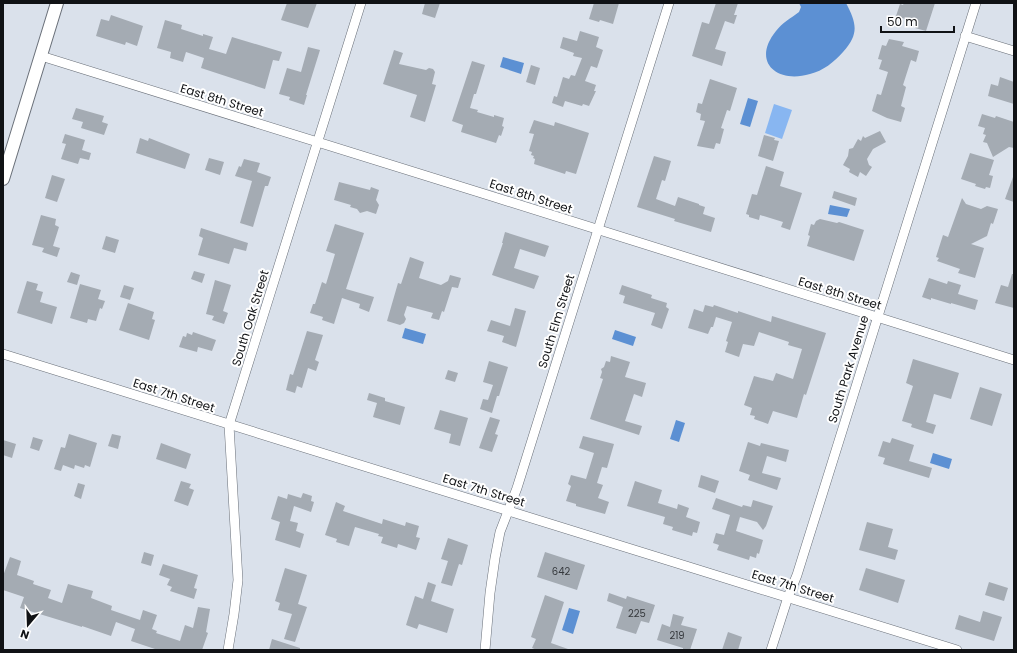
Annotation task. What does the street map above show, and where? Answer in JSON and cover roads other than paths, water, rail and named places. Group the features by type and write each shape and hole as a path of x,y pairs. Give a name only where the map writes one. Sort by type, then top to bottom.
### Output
{"main road":[{"path":"3,178 57,3"}],"street":[{"name":"South Oak Street","path":"228,650 238,580 229,425 361,3"},
{"name":"South Elm Street","path":"486,650 490,593 500,532 519,480 668,3"},
{"name":"South Park Avenue","path":"771,650 976,3"},
{"path":"965,36 1014,52"},
{"name":"East 8th Street","path":"41,56 1014,360"},
{"name":"East 7th Street","path":"3,354 957,650"}]}
